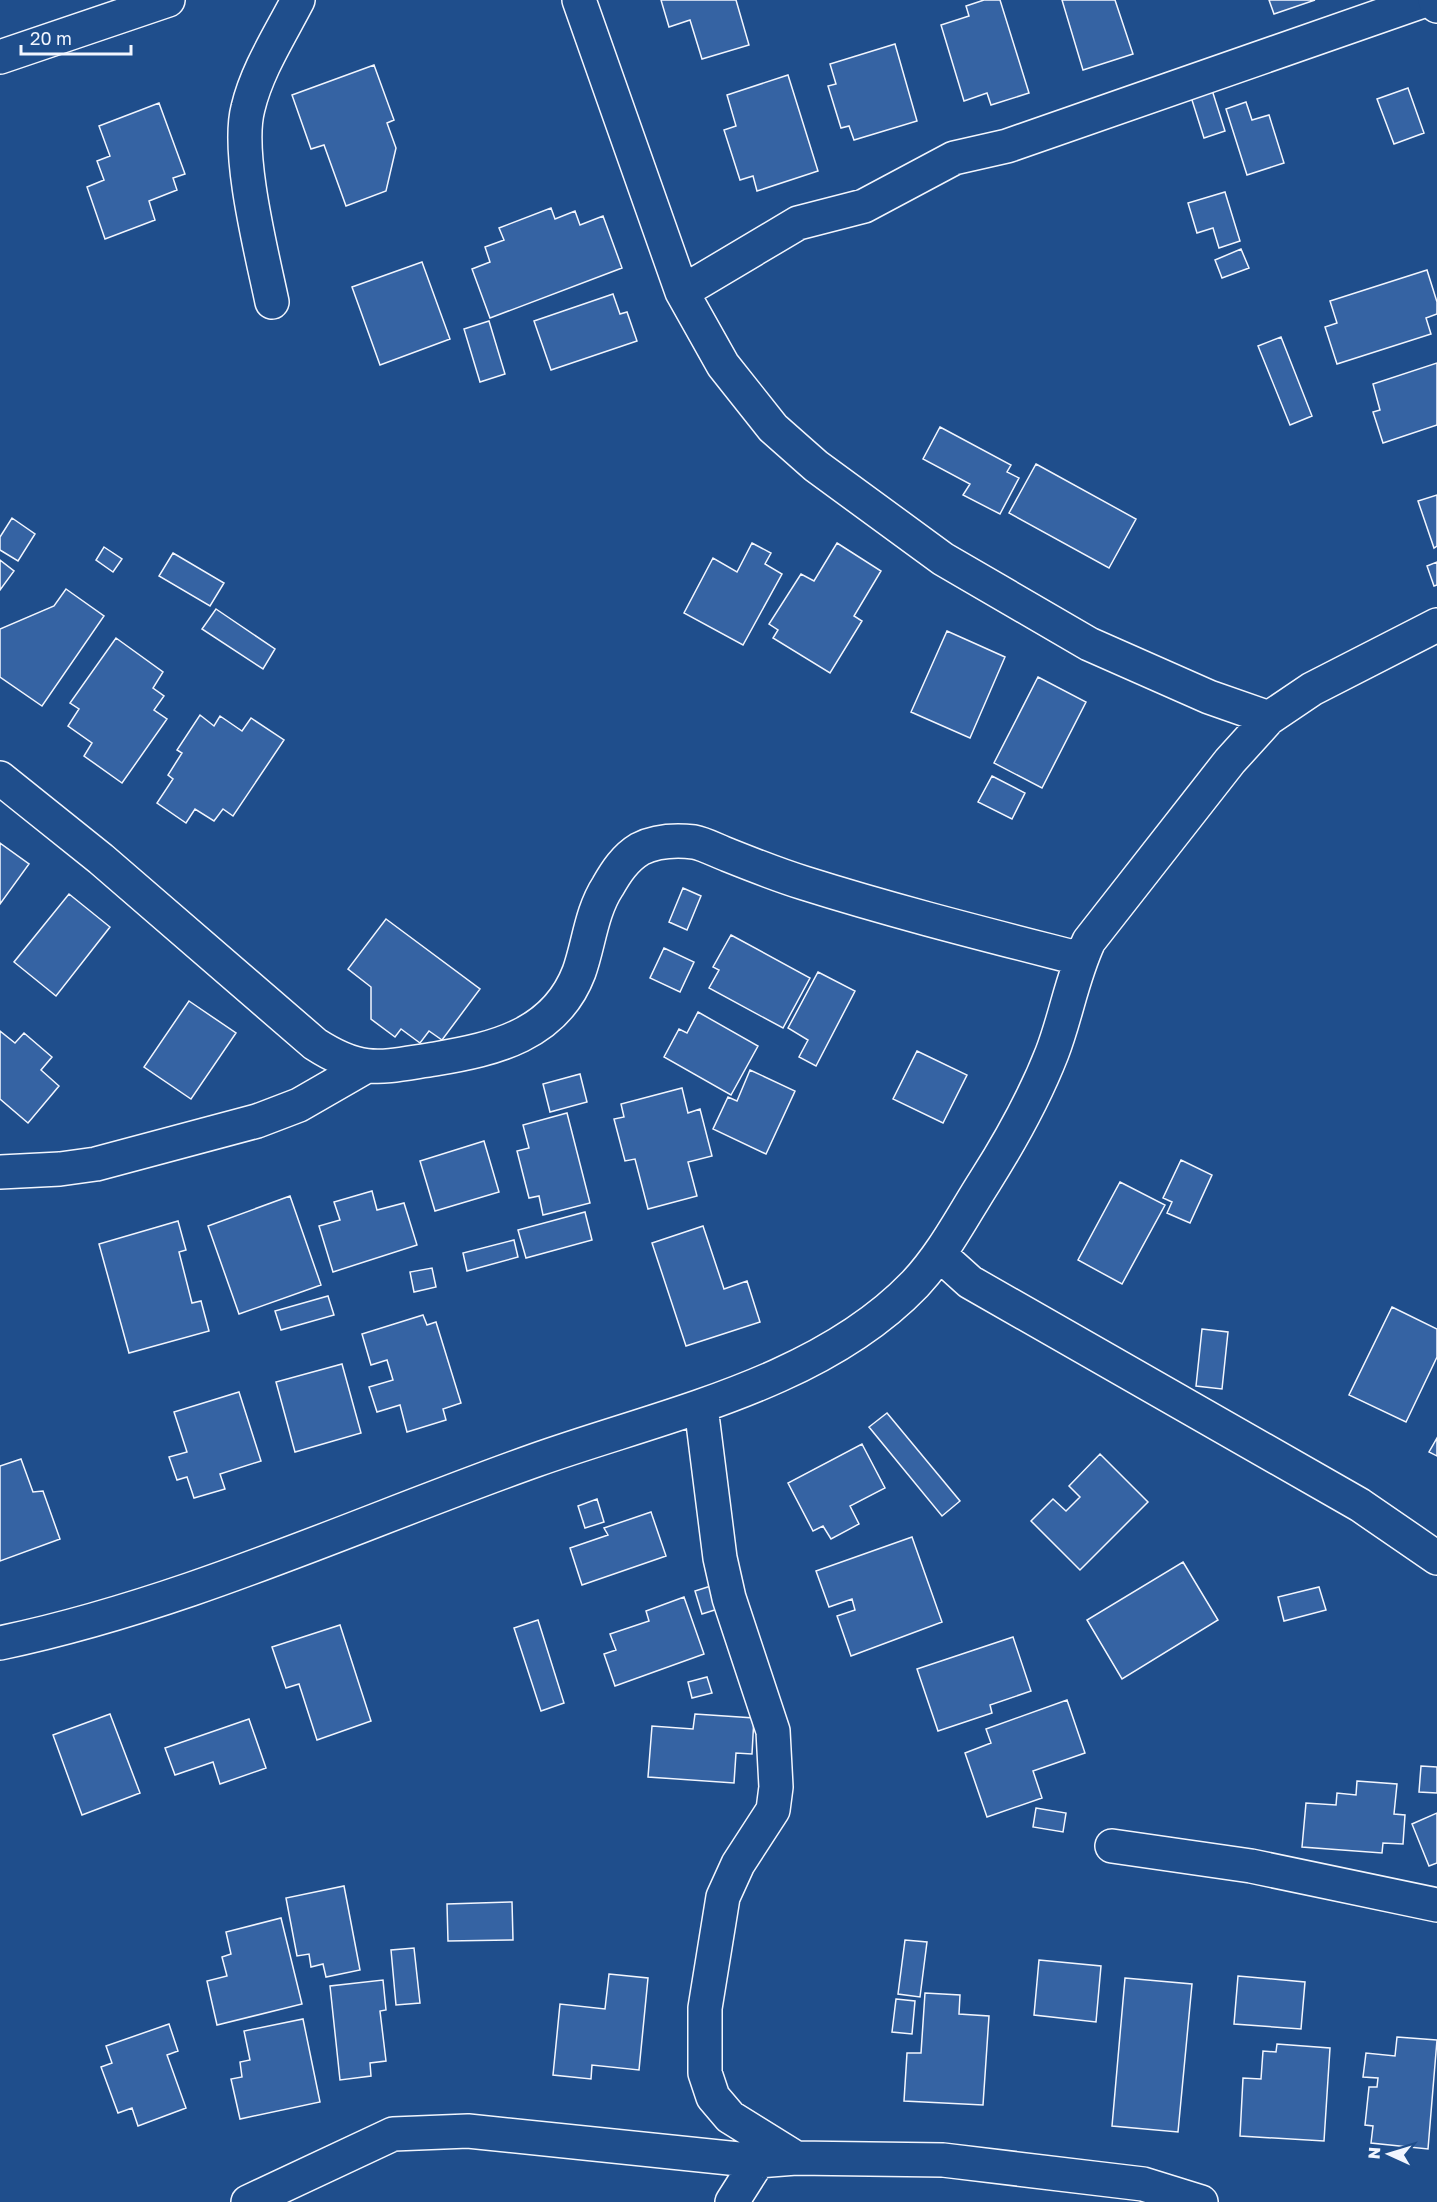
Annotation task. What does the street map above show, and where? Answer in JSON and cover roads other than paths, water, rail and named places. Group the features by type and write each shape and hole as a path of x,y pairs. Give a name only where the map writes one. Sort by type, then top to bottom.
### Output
{"street":[{"path":"0,57 168,0"},
{"path":"272,302 257,230 246,158 245,129 247,109 258,77 298,0"},
{"path":"579,0 682,292 723,366 773,429 816,466 943,559 1089,644 1209,697 1269,718"},
{"path":"682,292 798,223 864,206 954,158 1018,143 1426,0"},
{"path":"1435,0 1437,6"},
{"path":"0,1643 61,1631 228,1578 536,1460 701,1407 827,1353 875,1322 915,1284 940,1255 1026,1114 1055,1044 1081,958 1098,927 1230,761 1269,718 1312,690 1437,625"},
{"path":"0,778 101,859 315,1044 339,1060 365,1068 387,1067 478,1052 516,1040 544,1020 567,998 579,971 602,895 620,866 640,849 666,841 696,842 790,879 867,903 1081,958"},
{"path":"0,1172 60,1169 96,1164 257,1121 299,1105 365,1068"},
{"path":"940,1255 970,1282 1360,1505 1437,1558"},
{"path":"701,1407 720,1558 733,1609 773,1731 776,1787 773,1810 738,1864 723,1897 705,2008 705,2073 713,2097 730,2117 796,2158"},
{"path":"1112,1845 1251,1866 1395,1899 1437,1905"},
{"path":"248,2202 393,2134 468,2131 758,2161 796,2158 943,2160 1201,2202"},
{"path":"732,2202 758,2161"}]}
